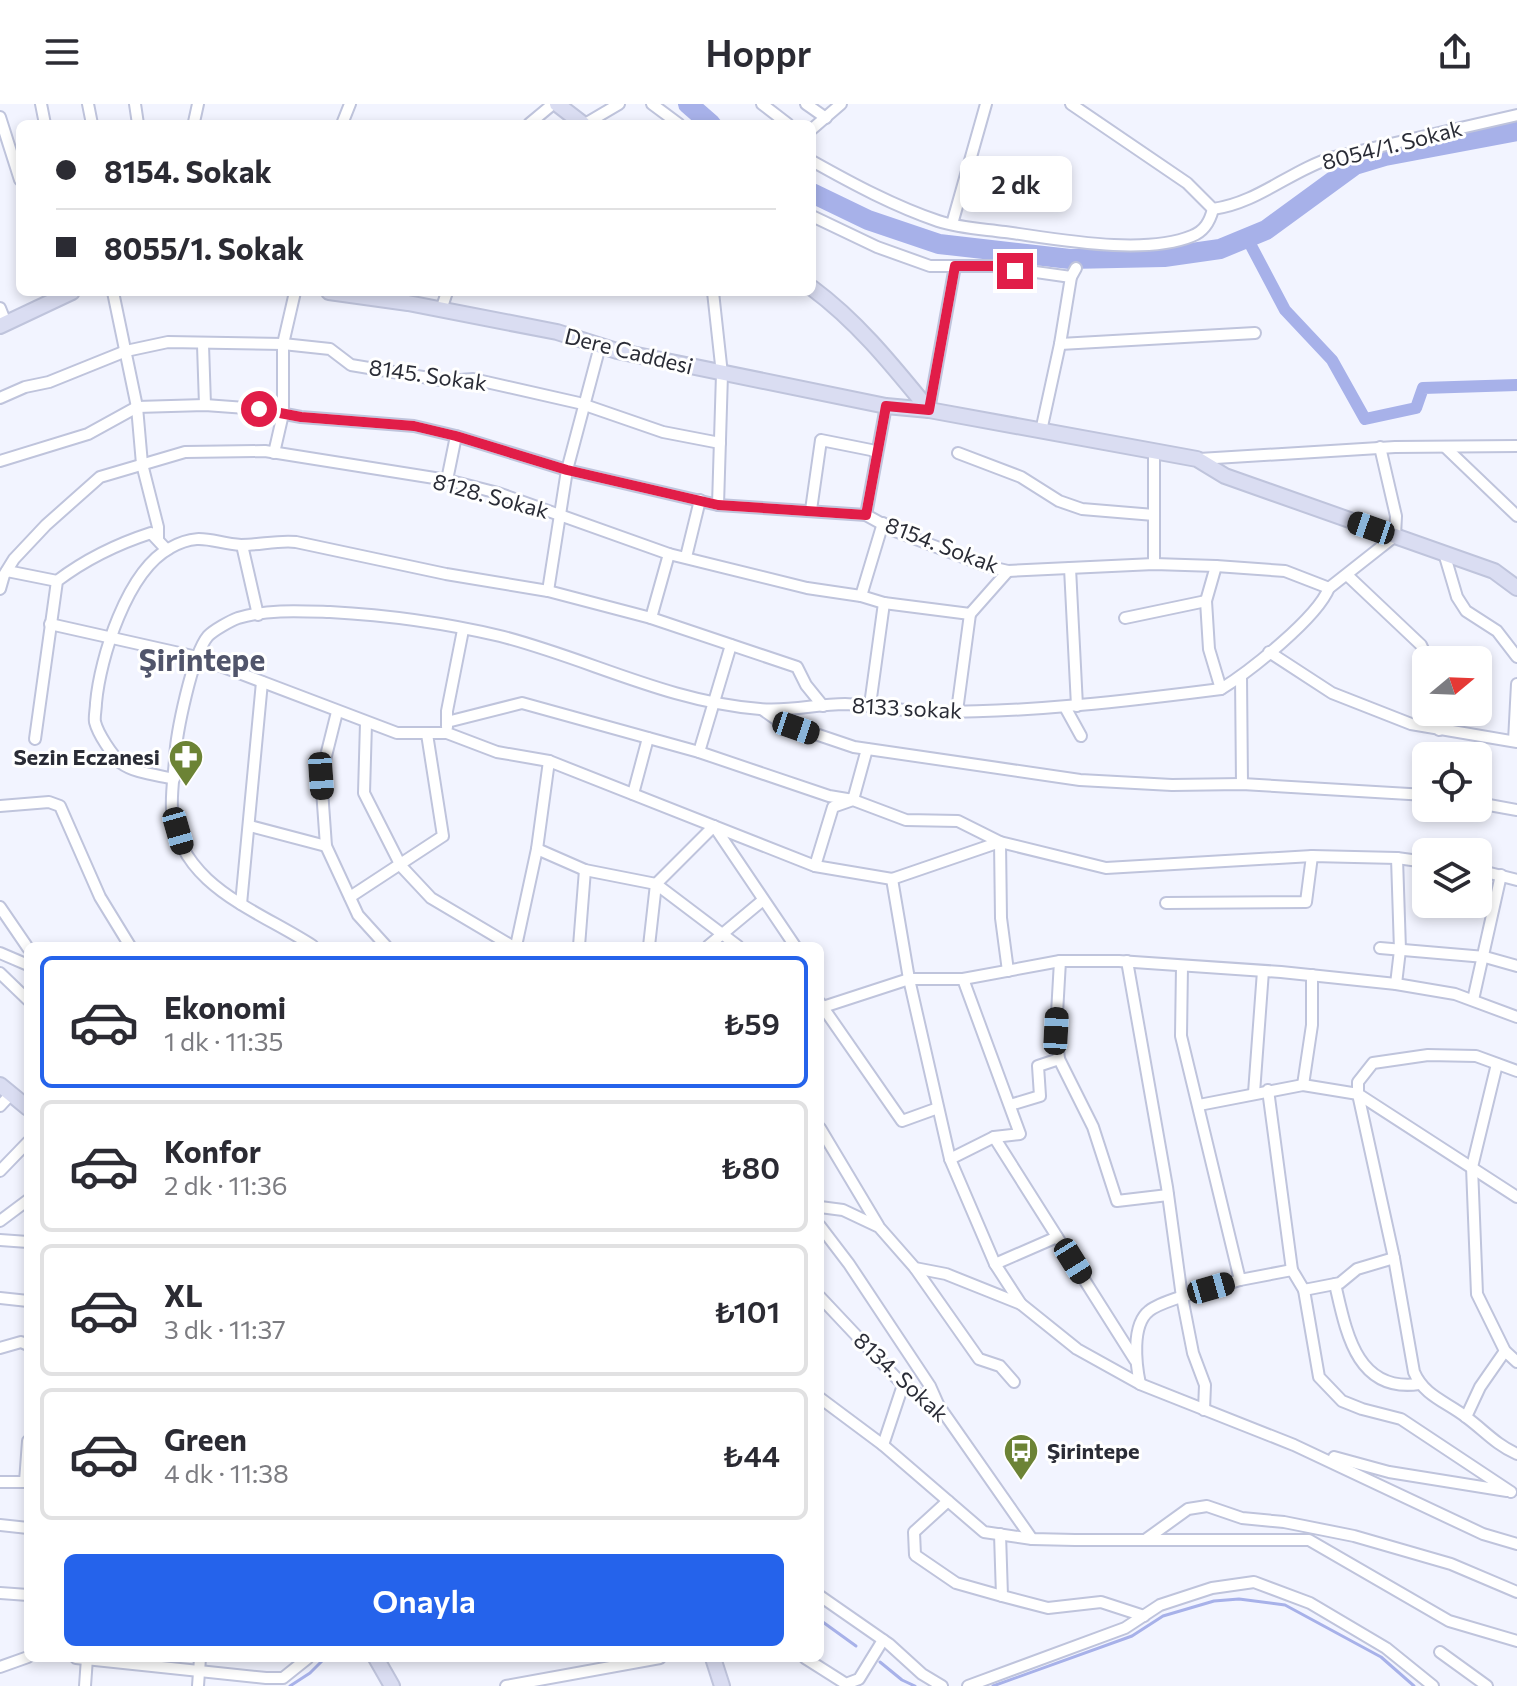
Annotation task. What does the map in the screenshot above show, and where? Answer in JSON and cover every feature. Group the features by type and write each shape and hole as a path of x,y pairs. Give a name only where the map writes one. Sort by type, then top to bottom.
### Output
{"street":[{"path":"5,104 0,117 16,167"},
{"path":"534,120 555,104 578,120"},
{"path":"591,120 619,104"},
{"path":"652,104 674,120"},
{"path":"762,104 783,120"},
{"path":"806,104 826,118"},
{"path":"816,126 841,104"},
{"path":"952,224 986,104"},
{"path":"816,163 875,196 952,224 1076,242 1124,244 1169,243 1195,235 1210,222 1213,209 1187,183 1074,105"},
{"name":"8054/1. Sokak","path":"1213,209 1258,196 1315,163 1334,157 1517,115"},
{"path":"816,218 877,247 930,266 993,266 1074,273 1041,431"},
{"path":"929,410 955,266"},
{"path":"816,291 872,341 929,410"},
{"path":"0,308 3,324 55,296"},
{"path":"114,296 137,407 142,464 158,527 158,539"},
{"path":"274,453 283,414 283,344 294,296"},
{"name":"Dere Caddesi","path":"354,296 557,332 600,346 722,374 886,406 929,410 1197,459 1225,476 1494,571 1517,588"},
{"path":"441,310 446,296"},
{"path":"713,296 722,374 718,505"},
{"path":"1060,344 1255,333"},
{"name":"8145. Sokak","path":"0,398 126,351 168,342 283,344 330,349 351,365 447,381 473,379 586,405 663,432 720,443"},
{"path":"203,345 205,405"},
{"path":"548,591 567,470 600,346"},
{"name":"8154. Sokak","path":"0,461 88,434 137,407 205,405 349,422 414,426 567,470 718,505 866,515 895,531 1008,571 1154,564 1216,566 1285,571 1329,588"},
{"path":"866,515 886,406"},
{"path":"447,480 456,436"},
{"path":"811,510 821,440 877,453"},
{"path":"1197,459 1380,447 1517,446"},
{"path":"1380,447 1396,516 1395,536"},
{"path":"1445,447 1517,516"},
{"path":"1154,451 1154,564"},
{"name":"8128. Sokak","path":"0,589 4,573 46,525 100,477 185,452 274,453 447,480 498,493 669,554 807,588 861,596 884,603 970,614"},
{"path":"958,453 1021,477 1059,501 1082,509 1154,515"},
{"path":"686,557 700,500"},
{"path":"861,596 883,523"},
{"path":"35,739 57,581 81,563 151,533 166,549"},
{"name":"8133 sokak","path":"197,657 209,635 237,619 283,611 353,613 500,636 651,688 762,710 870,705 932,712 1077,706 1221,689 1241,676 1324,601 1329,588 1395,536"},
{"path":"174,779 122,763 107,744 95,721 99,678 111,638 133,588 166,549 205,538 242,545 276,540 296,542 446,574 548,591 651,618 797,667 806,685 823,706"},
{"path":"242,545 258,615"},
{"path":"1444,553 1457,597 1466,611 1497,631 1517,657"},
{"path":"651,618 669,554"},
{"path":"1216,566 1206,601 1209,649 1221,689"},
{"path":"1070,568 1077,706"},
{"path":"957,711 970,614 1008,571"},
{"path":"4,573 57,581"},
{"path":"1347,575 1421,646"},
{"path":"1125,618 1206,601"},
{"path":"870,705 884,603"},
{"path":"50,624 197,657 397,733 427,734 522,703 699,752 829,796 853,800 906,820 958,821 1000,842 1106,868 1312,856 1412,860"},
{"path":"447,727 447,711 463,630"},
{"path":"699,752 731,645"},
{"path":"1269,652 1332,693 1411,724 1515,741 1517,684"},
{"path":"197,657 176,742 172,810 184,852 199,872 224,895 306,942"},
{"path":"1241,676 1242,784"},
{"path":"241,904 262,682"},
{"path":"1065,707 1081,736"},
{"path":"762,710 796,728 867,749 1080,780 1172,785 1242,784 1412,794"},
{"path":"337,712 321,776 326,846 358,915 382,942"},
{"path":"366,723 364,793 401,866 431,898 507,942"},
{"path":"1439,726 1439,730"},
{"path":"447,727 497,752 549,761 815,866 892,879 1000,842"},
{"path":"350,897 443,836 427,734"},
{"path":"633,794 648,738"},
{"path":"853,800 867,749"},
{"path":"515,942 537,849 549,761"},
{"path":"815,866 833,807 853,800"},
{"path":"0,806 49,802 60,806 100,897 128,942"},
{"path":"1492,806 1517,810"},
{"path":"250,826 326,846"},
{"path":"652,942 656,884 714,826"},
{"path":"714,826 792,942"},
{"path":"1000,842 1001,918 1008,971"},
{"path":"537,849 585,870 656,884 732,942"},
{"path":"1166,903 1306,902 1312,856"},
{"path":"1396,984 1400,950 1397,858"},
{"path":"579,942 585,870"},
{"path":"1492,873 1517,880"},
{"path":"1473,1000 1501,875"},
{"path":"892,879 909,979 950,1159 995,1264 1021,1304"},
{"path":"712,942 763,900"},
{"path":"0,907 24,942"},
{"path":"1380,948 1485,957 1517,966"},
{"path":"0,953 24,963"},
{"path":"1060,961 1056,1031 1059,1059 1093,1127 1117,1201 1168,1195"},
{"path":"824,1005 909,979 963,979 1060,961 1127,961 1396,984 1455,994 1517,1017"},
{"path":"1127,961 1168,1195 1182,1297 1193,1353 1205,1385 1204,1410"},
{"path":"1182,966 1181,1036 1240,1280"},
{"path":"1254,1093 1263,971"},
{"path":"0,973 24,996"},
{"path":"1303,1085 1312,1025 1312,975"},
{"path":"950,1159 994,1137 1020,1134 963,979"},
{"path":"824,1012 902,1121 938,1108"},
{"path":"1517,1071 1476,1056 1428,1055 1373,1063 1358,1082 1414,1372 1419,1384 1466,1417 1496,1444 1517,1454"},
{"path":"1010,1105 1040,1096 1038,1066 1059,1059"},
{"path":"1497,1064 1472,1167 1477,1294 1505,1351 1517,1362"},
{"path":"1199,1105 1303,1085 1358,1094 1517,1197"},
{"path":"0,1106 6,1090 24,1105"},
{"path":"1268,1090 1292,1270 1304,1290 1319,1377 1342,1401 1401,1419 1514,1492"},
{"path":"824,1135 879,1227 915,1268 979,1359 1000,1366 1014,1382"},
{"path":"994,1137 1135,1360"},
{"path":"0,1171 24,1146"},
{"path":"0,1221 24,1203"},
{"path":"824,1208 843,1210 879,1227"},
{"path":"824,1231 898,1337 930,1386 939,1406"},
{"path":"995,1264 1057,1237"},
{"path":"0,1240 24,1242"},
{"path":"1304,1290 1340,1283 1357,1269 1394,1258"},
{"path":"915,1268 946,1274 1021,1304 1077,1349 1140,1384 1294,1445 1483,1534 1517,1544"},
{"path":"1140,1384 1135,1360 1140,1325 1148,1311 1182,1297 1240,1280 1292,1270"},
{"path":"1335,1284 1349,1341 1357,1356 1369,1370 1393,1384 1419,1384"},
{"path":"0,1298 24,1301"},
{"name":"8134. Sokak","path":"824,1301 903,1385 939,1406 1032,1539"},
{"path":"0,1348 24,1343"},
{"path":"1466,1417 1480,1387 1505,1351"},
{"path":"883,1445 903,1385"},
{"path":"824,1401 883,1445 984,1532 1032,1539 1309,1540 1449,1621 1517,1641"},
{"path":"1294,1445 1389,1472 1514,1492"},
{"path":"0,1482 24,1482"},
{"path":"948,1501 914,1532 915,1555 956,1583 1048,1608 1101,1602 1144,1616"},
{"path":"1144,1541 1188,1509 1207,1506 1242,1518 1284,1522 1368,1540 1451,1564 1517,1592"},
{"path":"0,1525 24,1528"},
{"path":"1000,1534 1002,1596"},
{"path":"968,1686 1125,1628 1160,1605 1212,1588 1254,1582 1310,1603 1386,1648 1433,1686"},
{"path":"0,1593 24,1595"},
{"path":"824,1599 942,1686"},
{"path":"811,1662 846,1684 859,1679 883,1640"},
{"path":"1440,1652 1487,1686"},
{"path":"0,1667 24,1658"},
{"path":"83,1662 85,1686"},
{"path":"108,1662 200,1673 283,1678 303,1662"},
{"path":"198,1686 200,1662"},
{"path":"378,1662 392,1686"},
{"path":"506,1686 638,1662"},
{"path":"714,1662 722,1686"}],"waterway":[{"path":"688,104 706,120"},
{"path":"816,195 868,220 939,244 1070,259 1164,257 1220,249 1266,230 1355,165 1385,156 1517,131"},
{"path":"1247,238 1285,310 1332,360 1365,419 1416,408 1423,388 1517,385"},
{"path":"993,1686 1132,1636 1163,1616 1214,1601 1239,1599 1285,1605 1381,1657 1414,1686"},
{"path":"824,1623 856,1646"},
{"path":"290,1686 321,1662"},
{"path":"880,1662 902,1680 915,1686"}],"place":[{"name":"Sezin Eczanesi","path":"186,788"},
{"name":"Şirintepe","path":"1021,1482"}],"district":[{"name":"Şirintepe","path":"202,661"}],"route":[{"path":"259,409 301,417 414,426 567,470 718,505 866,515 886,406 929,410 955,266 993,266 1015,271"}]}
